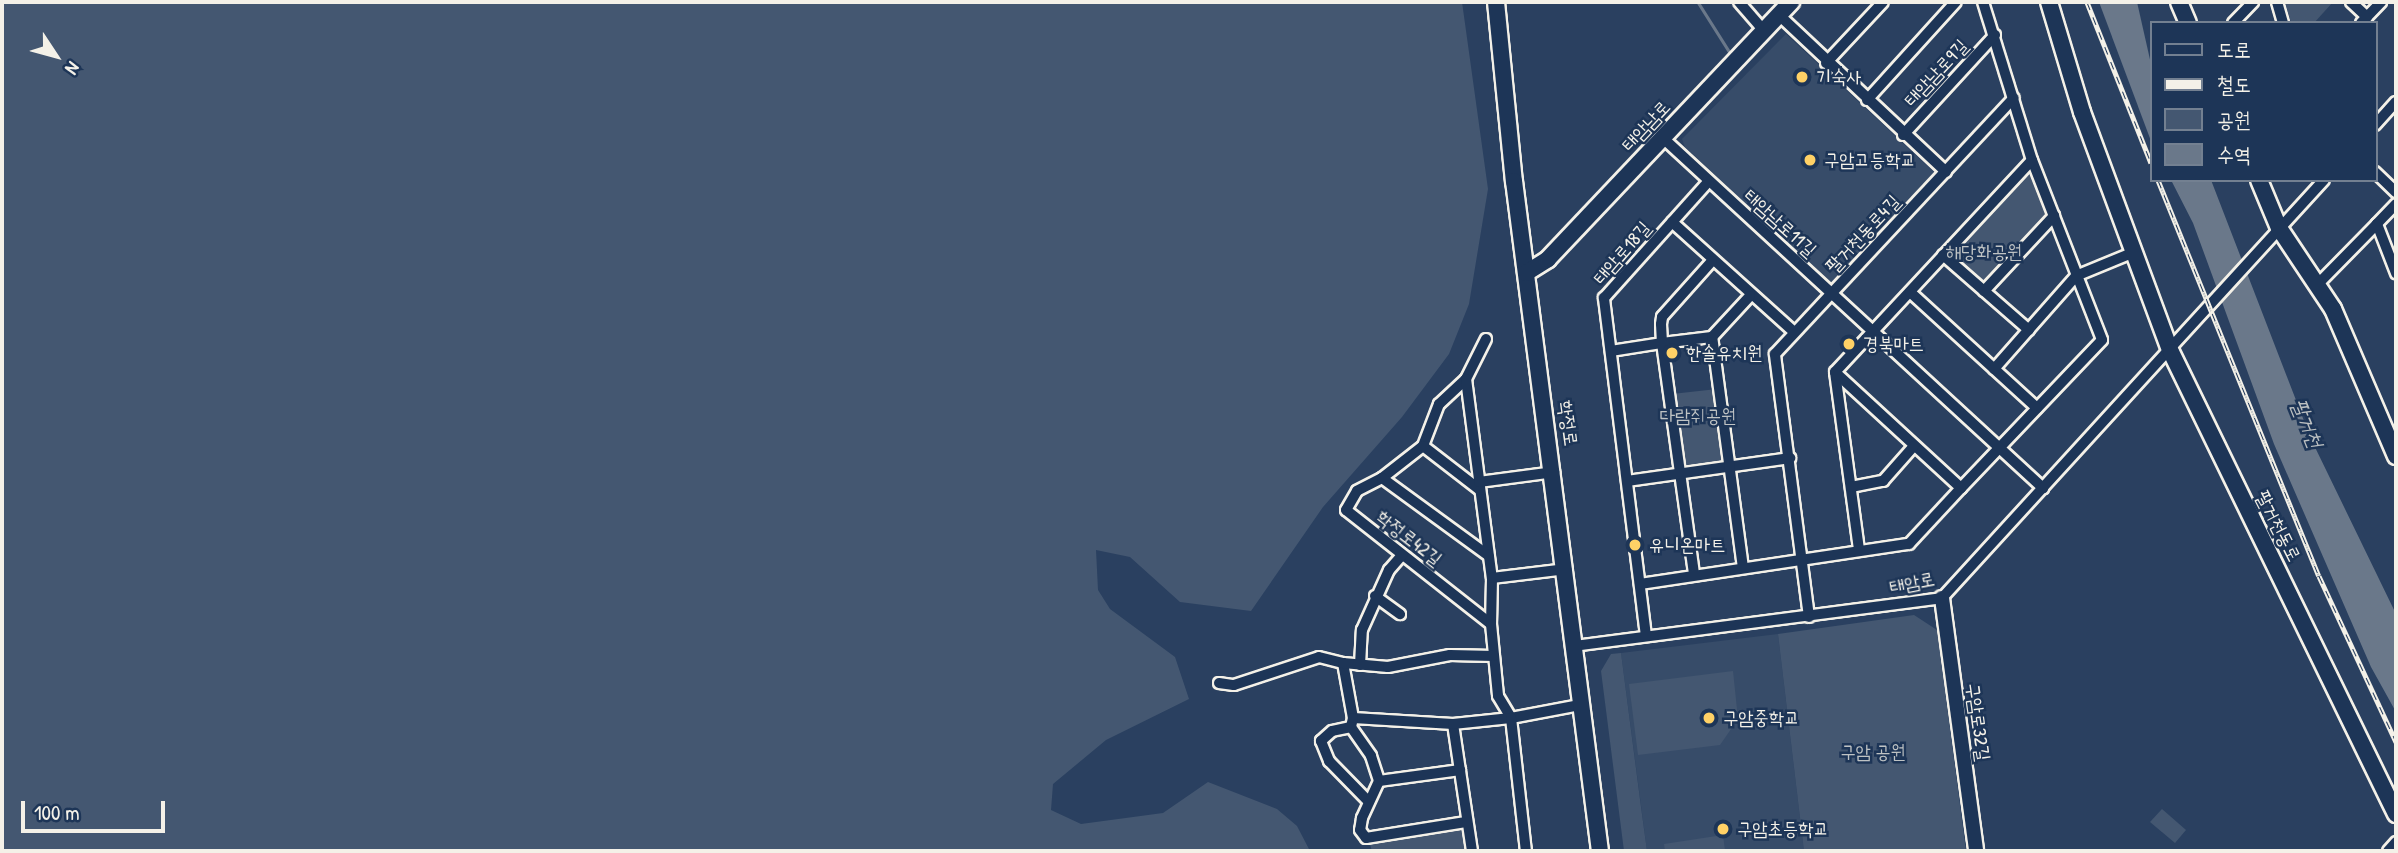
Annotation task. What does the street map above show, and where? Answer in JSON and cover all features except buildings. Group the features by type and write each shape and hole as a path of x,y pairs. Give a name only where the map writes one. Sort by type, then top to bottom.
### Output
{"main road":[{"name":"학정로","path":"1496,2 1526,273 1554,472 1580,705 1600,851"},
{"name":"태암남로","path":"1526,273 1548,259 1791,2"},
{"name":"팔거천동로","path":"2049,2 2132,253 2171,352 2396,814"},
{"path":"2179,2 2187,21"},
{"path":"2260,182 2279,228 2318,284 2390,424 2396,456"}],"street":[{"path":"1739,2 1763,31"},
{"path":"1826,63 1883,2"},
{"name":"태암남로9길","path":"1867,100 1956,2"},
{"path":"2235,20 2236,2"},
{"path":"2235,20 2253,2"},
{"path":"2277,2 2282,21"},
{"path":"2351,2 2364,20 2381,2"},
{"path":"1640,584 1859,549 1909,544 2102,340 2032,160 1984,3"},
{"name":"태암남로9길","path":"1779,15 1826,63 1946,172"},
{"name":"태암남로9길","path":"1903,135 1995,35"},
{"name":"팔거천동로4길","path":"1809,617 1775,354 2014,98"},
{"path":"2377,123 2396,102"},
{"name":"태암남로11길","path":"1663,138 2043,488"},
{"path":"1835,372 2032,160"},
{"path":"2377,174 2396,192"},
{"name":"태암로18길","path":"1646,636 1605,298 1709,181"},
{"path":"2279,228 2322,182"},
{"path":"2318,284 2396,204"},
{"path":"1984,291 2054,216"},
{"name":"태암로18길","path":"1672,222 1750,296"},
{"path":"2377,224 2396,273"},
{"name":"태암로","path":"1574,646 1942,598 2171,352 2279,228"},
{"path":"1994,369 2077,276 2132,253"},
{"path":"1943,255 2029,330"},
{"path":"1694,575 1662,343 1662,317 1712,261"},
{"path":"1910,292 2037,408"},
{"path":"1611,351 1712,337 1750,296 1794,332"},
{"path":"1712,337 1743,568"},
{"path":"1486,339 1466,379 1439,404 1423,446 1479,486 1554,472"},
{"path":"1835,372 1961,488"},
{"path":"1835,372 1859,549"},
{"path":"1466,379 1492,578 1491,624 1498,696 1511,718 1526,851"},
{"name":"학정로42길","path":"1423,446 1382,478 1357,491 1346,510 1491,624"},
{"path":"1851,487 1883,481 1914,446"},
{"path":"1627,481 1790,458"},
{"name":"학정로42길","path":"1382,478 1489,555"},
{"path":"1360,665 1362,630 1375,596 1402,555"},
{"path":"1492,578 1566,569"},
{"path":"1375,596 1400,614"},
{"name":"구암로32길","path":"1942,598 1976,851"},
{"path":"1219,684 1234,685 1319,657 1343,663 1388,667 1450,655 1494,656"},
{"path":"1343,663 1352,723 1371,756 1379,781 1360,830 1366,838 1367,851"},
{"path":"1369,803 1329,761 1321,741 1332,731 1352,723 1453,724 1511,718 1580,705"},
{"path":"1453,724 1472,851"},
{"path":"1379,781 1460,770"},
{"path":"1366,838 1466,822"},
{"path":"2388,851 2396,842"}],"shaded area":[{"name":"구암고등학교","path":"1786,34 1935,173 1833,285 1685,147 1682,139"},
{"name":"구암중학교","path":"1778,634 1804,851 1647,851 1621,653"}],"green space":[{"path":"2,2 1462,2 1488,189 1469,304 1449,354 1402,417 1323,507 1251,611 1180,602 1130,557 1096,550 1098,590 1110,609 1175,657 1189,699 1106,740 1053,784 1051,810 1081,824 1163,813 1208,782 1277,809 1297,826 1310,851 2,851"},
{"path":"2285,2 2333,2 2316,21 2290,21"},
{"name":"해당화공원","path":"2032,175 2048,210 2045,218 1991,279 1979,282 1955,260 1955,250 2022,176"},
{"name":"다람쥐공원","path":"1717,389 1726,463 1683,471 1672,394"},
{"name":"구암 공원","path":"1914,615 1937,630 1966,851 1804,851 1778,634"},
{"path":"1621,653 1647,851 1624,851 1601,671 1611,654"},
{"path":"1733,671 1738,719 1720,745 1638,755 1629,684"},
{"path":"2162,809 2186,830 2175,843 2150,822"},
{"path":"1464,826 1469,851 1372,851 1369,841"},
{"path":"1723,835 1725,851 1665,851 1664,844"}],"water":[{"path":"2099,2 2137,2 2150,60 2150,138"},
{"path":"2172,182 2212,182 2311,439 2396,614 2396,712 2371,667 2274,444 2193,223"}],"waterway":[{"path":"1698,2 1729,51"}],"railway":[{"path":"2087,2 2150,160"},
{"path":"2159,182 2319,576 2396,742"}],"place":[{"name":"기숙사","path":"1802,77"},
{"name":"구암고등학교","path":"1810,160"},
{"name":"경북마트","path":"1849,344"},
{"name":"한솔유치원","path":"1672,353"},
{"name":"유니온마트","path":"1635,545"},
{"name":"구암중학교","path":"1709,718"},
{"name":"구암초등학교","path":"1723,829"}],"water label":[{"name":"팔거천","path":"2307,423"}]}
